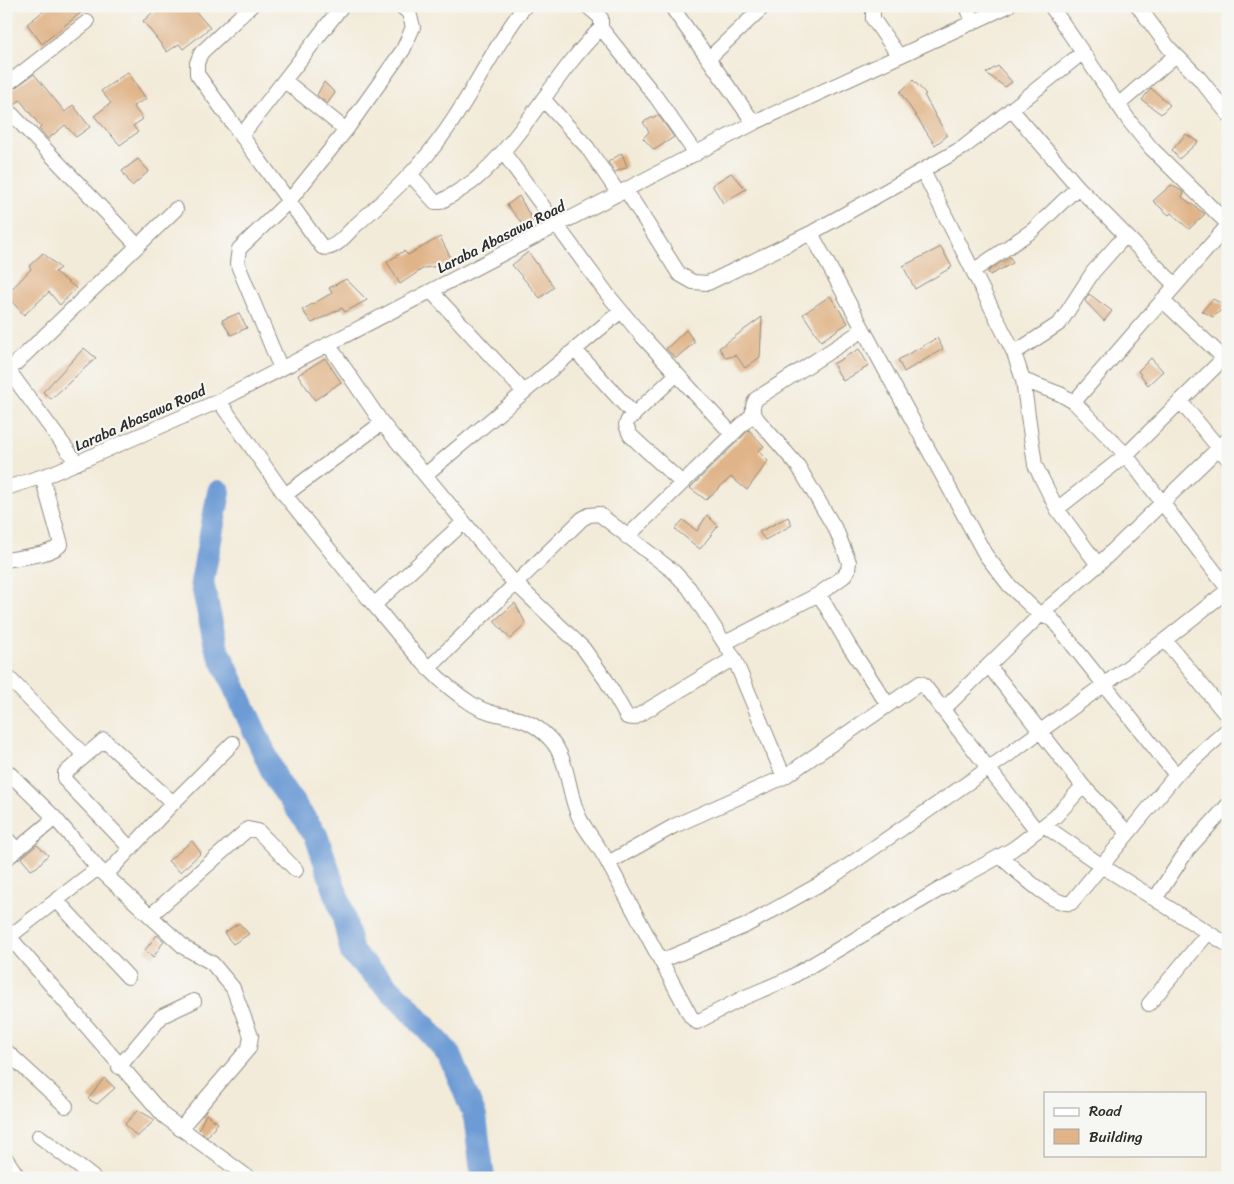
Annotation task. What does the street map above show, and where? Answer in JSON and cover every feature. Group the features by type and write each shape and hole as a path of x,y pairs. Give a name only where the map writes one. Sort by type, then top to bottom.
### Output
{"street":[{"path":"251,6 201,53 197,63 197,74 290,200 322,247 326,248 332,247 411,174 448,129 497,46 525,6"},
{"path":"241,136 342,6"},
{"path":"281,369 236,263 236,255 238,249 290,200 346,130 402,50 413,27 409,13 401,6"},
{"path":"587,6 601,18 601,28 656,97 696,154"},
{"path":"671,6 754,123"},
{"path":"708,59 764,6"},
{"path":"873,6 873,19 899,56"},
{"path":"967,6 973,23"},
{"name":"Laraba Abasawa Road","path":"6,488 77,463 219,401 754,123 1008,6"},
{"path":"1051,6 1118,105 1152,148 1228,224 1074,402"},
{"path":"1138,6 1176,56 1228,114"},
{"path":"6,85 87,22"},
{"path":"411,174 430,199 440,202 475,179 503,152 562,71 601,28"},
{"path":"543,99 587,146 622,192 679,274 693,282 708,282 725,276 811,233 964,147 1082,53"},
{"path":"1118,105 1176,56"},
{"path":"285,81 346,130"},
{"path":"6,108 138,246"},
{"path":"1011,109 1078,187 1175,284"},
{"path":"503,152 621,311 732,434"},
{"path":"923,171 1014,353 1022,380 1035,465 1058,509 1098,565"},
{"path":"973,271 1033,230 1078,187"},
{"path":"77,463 8,368 176,209"},
{"path":"811,233 986,554 1009,585 1040,615 1052,619 1176,775"},
{"path":"1014,353 1060,323 1093,272 1125,236"},
{"path":"431,291 524,392"},
{"path":"1058,509 1126,455 1180,401 1227,358 1162,300"},
{"path":"424,475 621,311"},
{"path":"725,643 819,594 843,577 848,570 849,562 837,532 798,466 753,414 752,407 756,400 863,330"},
{"path":"328,344 382,423 424,475 516,583 583,648 606,680 624,713 630,719 734,658"},
{"path":"575,350 634,415"},
{"path":"677,374 626,425 630,435 682,482"},
{"path":"661,961 745,926 800,896 931,810 1165,640 1228,590 1126,455 1074,402 1060,394 1022,380"},
{"path":"219,401 286,495 428,669 472,704 491,713 517,717 535,725 552,740 562,760 574,807 608,863 691,1017 697,1022 743,998 788,979 1000,856 1041,828 1083,786"},
{"path":"1180,401 1223,443 1228,459"},
{"path":"627,537 753,414"},
{"path":"286,495 382,423"},
{"path":"942,707 950,703 1040,615 1098,565 1223,443"},
{"path":"6,560 49,552 58,548 61,544 42,476"},
{"path":"428,669 589,514 600,514 684,582 734,658 784,777"},
{"path":"374,605 464,522"},
{"path":"819,594 849,646 888,705"},
{"path":"1165,640 1228,717"},
{"path":"989,666 1083,786 1128,833"},
{"path":"6,675 84,755"},
{"path":"608,863 674,826 784,777 920,683 923,684 942,707 988,769 1041,828 1228,945"},
{"path":"1000,856 1054,900 1066,904 1070,902 1176,775 1228,728"},
{"path":"131,849 65,780 65,773 100,741 108,742 173,803"},
{"path":"233,743 173,803 131,849 102,871 56,900 9,941 98,1039 120,1067 164,1116 240,1175"},
{"path":"6,770 55,818 102,871 185,948 212,963 233,988 251,1036 249,1048 180,1129"},
{"path":"1154,899 1188,849 1228,805"},
{"path":"6,838 11,855 55,818"},
{"path":"150,916 248,829 258,831 296,870"},
{"path":"56,900 128,978"},
{"path":"1149,1004 1208,933"},
{"path":"120,1067 162,1016 194,1001"},
{"path":"6,1051 66,1106"},
{"path":"39,1136 94,1178"},
{"path":"6,1159 19,1178"}],"building":[{"path":"50,6 89,6 42,44 27,24"},
{"path":"160,6 168,6 172,11 180,6 184,12 191,6 210,28 183,49 179,44 167,52 143,21"},
{"path":"998,66 1012,82 1005,87 986,73"},
{"path":"128,72 146,99 133,106 143,119 133,126 138,132 120,145 94,116 111,103 101,91"},
{"path":"34,74 65,112 73,105 90,127 76,137 65,125 48,139 20,100 15,104 6,99 6,94"},
{"path":"913,80 926,94 924,95 947,136 935,145 900,92"},
{"path":"324,82 335,93 327,104 317,95"},
{"path":"1151,88 1170,105 1161,114 1142,100"},
{"path":"658,115 674,137 654,150 643,138 649,132 643,122"},
{"path":"1186,134 1198,142 1179,159 1172,150"},
{"path":"622,153 627,167 615,172 608,162"},
{"path":"138,159 149,171 132,186 122,171"},
{"path":"731,173 746,189 723,203 712,185"},
{"path":"1171,185 1182,191 1184,193 1182,197 1205,214 1189,229 1171,213 1169,215 1153,201"},
{"path":"519,196 533,221 524,226 507,205"},
{"path":"440,237 454,264 424,268 400,284 387,262 404,251 408,255"},
{"path":"941,247 952,267 915,289 903,266"},
{"path":"528,252 554,287 540,298 512,265"},
{"path":"43,253 60,268 55,272 76,288 60,305 49,292 24,315 6,295 31,269 29,266"},
{"path":"1010,257 1013,263 990,275 988,271"},
{"path":"346,279 367,300 345,312 342,308 312,323 302,310 332,293 329,288"},
{"path":"1089,294 1112,311 1104,321 1085,301"},
{"path":"830,296 848,323 821,341 803,314"},
{"path":"1213,299 1226,306 1213,317 1202,311"},
{"path":"239,313 247,328 231,335 222,320"},
{"path":"762,317 760,357 745,368 736,355 726,358 719,348"},
{"path":"686,330 695,342 676,358 666,349"},
{"path":"937,338 943,349 904,372 898,360"},
{"path":"84,348 96,358 51,399 43,392"},
{"path":"859,349 869,366 843,381 833,364"},
{"path":"325,358 341,382 315,400 298,375"},
{"path":"1151,358 1163,371 1148,385 1138,371"},
{"path":"749,430 764,446 758,451 768,461 747,490 731,477 706,500 690,488"},
{"path":"707,515 718,526 700,549 675,529 683,520 697,531"},
{"path":"788,517 792,525 765,540 759,532"},
{"path":"515,603 526,624 510,639 494,621"},
{"path":"192,841 201,853 180,872 168,861"},
{"path":"37,845 48,855 37,867 31,870 21,858"},
{"path":"239,923 249,934 233,944 224,933"},
{"path":"157,935 164,941 153,958 145,950"},
{"path":"104,1078 115,1088 97,1104 88,1099"},
{"path":"138,1110 155,1120 137,1137 125,1124"},
{"path":"206,1114 218,1123 207,1137 199,1129"}],"waterway":[{"path":"219,492 202,582 216,646 277,781 316,835 343,914 352,953 404,1003 450,1055 475,1117 483,1178"}]}
